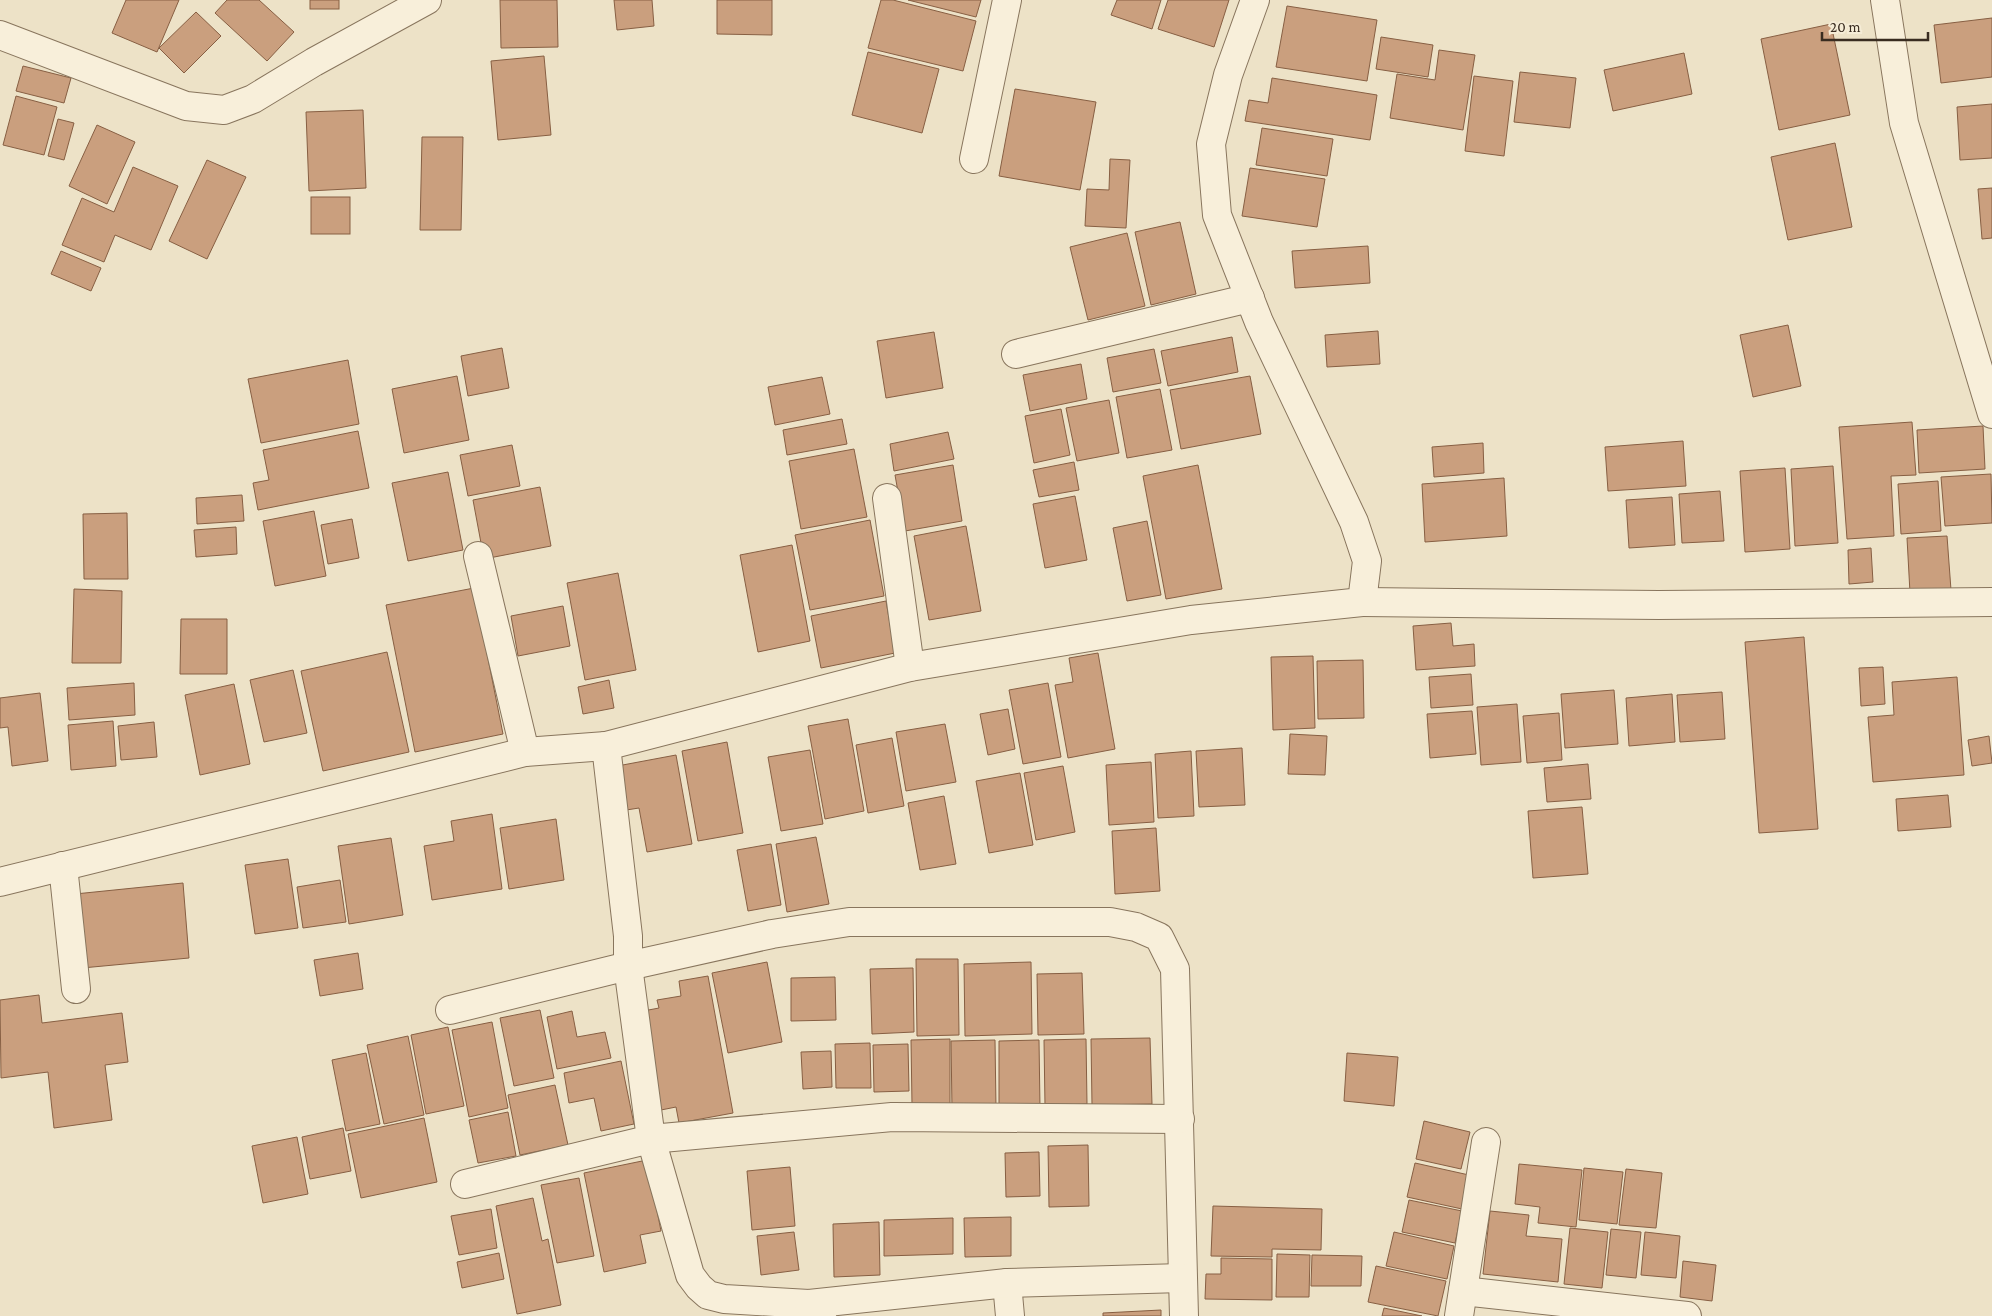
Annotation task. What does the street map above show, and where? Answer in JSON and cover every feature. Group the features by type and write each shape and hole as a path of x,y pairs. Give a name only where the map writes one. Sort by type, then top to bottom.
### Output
{"street":[{"path":"0,35 186,106 224,110 253,99 314,62 427,0"},
{"path":"974,159 1007,0"},
{"path":"1255,0 1228,75 1211,144 1217,215 1250,298 1354,522 1367,561 1362,602"},
{"path":"1885,0 1904,123 1992,414"},
{"path":"1016,354 1250,298"},
{"path":"887,498 910,667"},
{"path":"478,556 525,752"},
{"path":"0,882 525,752 606,746 910,667 1191,620 1362,602 1659,605 1992,602"},
{"path":"606,746 628,936 628,966 650,1139 690,1274 699,1287 708,1295 816,1310 1007,1284 1182,1278"},
{"path":"63,866 76,989"},
{"path":"450,1010 628,966 772,934 849,922 1110,922 1136,927 1159,937 1176,969 1184,1316"},
{"path":"465,1184 650,1139 892,1117 1180,1119"},
{"path":"1486,1142 1461,1304 1688,1316"},
{"path":"1007,1284 1010,1316"}],"building":[{"path":"126,0 179,0 157,52 112,33"},
{"path":"227,0 259,0 294,32 267,61 215,13"},
{"path":"310,0 339,0 339,9 310,9"},
{"path":"500,0 557,0 558,47 501,48"},
{"path":"614,0 652,0 654,26 617,30"},
{"path":"717,0 772,0 772,35 717,34"},
{"path":"881,0 893,0 976,21 963,71 868,48"},
{"path":"908,0 981,0 976,17"},
{"path":"1117,0 1161,0 1152,29 1111,15"},
{"path":"1168,0 1229,0 1214,47 1158,29"},
{"path":"1287,6 1377,20 1367,81 1276,67"},
{"path":"196,12 221,36 184,73 159,48"},
{"path":"1992,18 1992,77 1941,83 1934,25"},
{"path":"1831,24 1850,115 1779,130 1761,39"},
{"path":"1381,37 1433,45 1428,77 1376,69"},
{"path":"1439,50 1475,55 1463,130 1390,118 1397,74 1435,80"},
{"path":"868,52 939,69 922,133 852,115"},
{"path":"1684,53 1692,94 1613,111 1604,70"},
{"path":"544,56 551,135 498,140 491,61"},
{"path":"23,66 71,78 64,103 16,91"},
{"path":"1520,72 1576,78 1570,128 1514,122"},
{"path":"1474,76 1513,81 1504,156 1465,151"},
{"path":"1272,78 1377,95 1370,140 1245,121 1249,100 1268,103"},
{"path":"1015,89 1096,102 1080,190 999,176"},
{"path":"16,96 57,107 44,155 3,145"},
{"path":"1992,104 1992,158 1960,160 1957,107"},
{"path":"363,110 366,188 309,191 306,112"},
{"path":"58,119 74,123 64,160 48,156"},
{"path":"97,125 135,142 107,204 69,186"},
{"path":"1262,128 1333,139 1327,176 1256,165"},
{"path":"422,137 463,137 461,230 420,230"},
{"path":"1835,143 1852,227 1788,240 1771,157"},
{"path":"1110,159 1130,160 1126,228 1085,226 1087,189 1109,190"},
{"path":"207,160 246,177 207,259 169,241"},
{"path":"133,167 178,186 151,250 115,235 104,262 62,245 82,198 114,212"},
{"path":"1250,168 1325,179 1317,227 1242,216"},
{"path":"1992,188 1992,238 1982,239 1978,189"},
{"path":"311,197 350,197 350,234 311,234"},
{"path":"1180,222 1196,294 1151,305 1135,232"},
{"path":"1127,233 1145,306 1088,320 1070,247"},
{"path":"1368,246 1370,283 1295,288 1292,251"},
{"path":"61,251 101,268 91,291 51,274"},
{"path":"1788,325 1801,386 1753,397 1740,335"},
{"path":"1378,331 1380,364 1327,367 1325,335"},
{"path":"934,332 943,388 886,398 877,341"},
{"path":"1232,337 1238,372 1168,386 1161,351"},
{"path":"502,348 509,388 468,396 461,356"},
{"path":"1154,349 1161,383 1113,392 1107,358"},
{"path":"348,360 359,424 261,443 248,379"},
{"path":"1081,364 1087,399 1030,411 1023,375"},
{"path":"457,376 469,440 404,453 392,389"},
{"path":"1250,376 1261,434 1181,449 1170,390"},
{"path":"822,377 830,414 775,425 768,387"},
{"path":"1160,389 1172,450 1127,458 1116,397"},
{"path":"1109,400 1119,453 1077,461 1066,408"},
{"path":"1061,409 1070,455 1034,463 1025,416"},
{"path":"842,419 847,444 787,455 783,430"},
{"path":"1912,422 1916,475 1891,476 1894,536 1847,539 1839,427"},
{"path":"1983,426 1985,469 1919,473 1917,430"},
{"path":"358,431 369,488 258,510 253,483 269,480 263,450"},
{"path":"948,432 954,459 894,471 890,444"},
{"path":"1683,441 1686,486 1608,491 1605,447"},
{"path":"1483,443 1484,473 1434,477 1432,447"},
{"path":"512,445 520,486 468,496 460,455"},
{"path":"854,449 867,517 801,529 789,461"},
{"path":"1074,462 1079,490 1039,497 1033,470"},
{"path":"953,465 962,521 905,531 895,475"},
{"path":"1198,465 1222,589 1166,599 1143,476"},
{"path":"1833,466 1838,543 1795,546 1791,469"},
{"path":"1785,468 1790,549 1745,552 1740,471"},
{"path":"448,472 463,550 408,561 392,483"},
{"path":"1991,474 1992,523 1945,526 1941,477"},
{"path":"1504,478 1507,536 1425,542 1422,484"},
{"path":"1938,481 1941,531 1901,534 1898,484"},
{"path":"540,487 551,546 484,559 473,500"},
{"path":"1720,491 1724,541 1682,543 1679,494"},
{"path":"242,495 244,521 197,524 196,498"},
{"path":"1075,496 1087,560 1045,568 1033,504"},
{"path":"1672,497 1675,545 1629,548 1626,500"},
{"path":"314,511 326,576 275,586 263,521"},
{"path":"127,513 128,579 84,579 83,514"},
{"path":"352,519 359,558 328,564 321,525"},
{"path":"870,520 884,596 810,610 795,535"},
{"path":"1147,521 1161,595 1127,601 1113,528"},
{"path":"966,526 981,611 929,620 914,536"},
{"path":"236,527 237,554 196,557 194,530"},
{"path":"1947,536 1951,590 1910,593 1907,538"},
{"path":"792,545 810,641 758,652 740,555"},
{"path":"1871,548 1873,582 1849,584 1848,550"},
{"path":"618,573 636,670 585,680 567,583"},
{"path":"474,588 503,734 415,752 386,605"},
{"path":"74,589 122,591 121,663 72,663"},
{"path":"886,601 895,653 821,668 811,616"},
{"path":"563,606 570,646 518,656 511,616"},
{"path":"181,619 227,619 227,674 180,674"},
{"path":"1451,623 1453,646 1474,644 1475,666 1416,670 1413,626"},
{"path":"1804,637 1818,829 1759,833 1745,642"},
{"path":"387,652 409,752 323,771 301,671"},
{"path":"1098,653 1115,749 1068,758 1055,685 1073,682 1069,658"},
{"path":"1313,656 1315,728 1273,730 1271,657"},
{"path":"1363,660 1364,718 1318,719 1317,661"},
{"path":"1883,667 1885,704 1861,706 1859,668"},
{"path":"293,670 307,733 264,742 250,680"},
{"path":"1471,674 1473,705 1431,708 1429,677"},
{"path":"1957,677 1964,775 1873,782 1868,717 1894,715 1892,682"},
{"path":"609,680 614,708 583,714 578,687"},
{"path":"134,683 135,715 69,720 67,688"},
{"path":"1048,683 1061,757 1023,764 1009,690"},
{"path":"234,684 250,764 200,775 185,695"},
{"path":"1614,690 1618,744 1565,748 1561,694"},
{"path":"1722,692 1725,739 1680,742 1677,695"},
{"path":"40,693 48,761 12,766 8,727 0,728 0,698"},
{"path":"1672,694 1675,742 1629,746 1626,698"},
{"path":"1517,704 1521,762 1481,765 1477,707"},
{"path":"1008,709 1015,749 988,755 980,714"},
{"path":"1472,711 1476,754 1430,758 1427,714"},
{"path":"1559,713 1562,760 1527,763 1523,716"},
{"path":"848,719 864,811 825,819 808,726"},
{"path":"113,721 116,766 71,770 68,725"},
{"path":"154,722 157,757 121,760 118,726"},
{"path":"945,724 956,782 906,791 896,732"},
{"path":"1290,734 1327,736 1325,775 1288,774"},
{"path":"1989,736 1992,763 1972,766 1968,740"},
{"path":"892,738 904,806 868,813 856,745"},
{"path":"727,742 743,833 698,841 682,751"},
{"path":"1242,748 1245,805 1199,807 1196,751"},
{"path":"810,750 823,824 781,831 768,757"},
{"path":"1191,751 1194,816 1158,818 1155,754"},
{"path":"676,755 692,844 647,852 639,808 620,811 612,767"},
{"path":"1151,762 1154,822 1109,825 1106,765"},
{"path":"1588,764 1591,799 1547,802 1544,768"},
{"path":"1063,766 1075,832 1036,840 1024,773"},
{"path":"1020,773 1033,845 989,853 976,781"},
{"path":"1948,795 1951,827 1898,831 1896,799"},
{"path":"944,796 956,864 920,870 908,803"},
{"path":"1582,807 1588,874 1533,878 1528,811"},
{"path":"492,814 502,889 432,900 424,846 454,841 451,821"},
{"path":"556,819 564,880 509,889 500,828"},
{"path":"1156,828 1160,891 1115,894 1112,831"},
{"path":"816,837 829,904 787,912 776,844"},
{"path":"391,838 403,915 349,924 338,846"},
{"path":"771,844 781,905 748,911 737,850"},
{"path":"288,859 298,928 255,934 245,865"},
{"path":"340,880 346,922 303,928 297,887"},
{"path":"183,883 189,958 82,968 75,894"},
{"path":"358,953 363,989 320,996 314,960"},
{"path":"916,959 958,959 959,1035 917,1036"},
{"path":"767,962 782,1042 728,1053 712,973"},
{"path":"1031,962 1032,1034 965,1036 964,964"},
{"path":"913,968 914,1032 872,1034 870,969"},
{"path":"1082,973 1084,1034 1038,1035 1037,974"},
{"path":"708,976 733,1113 679,1123 676,1107 656,1111 638,1012 659,1008 657,1000 681,996 679,981"},
{"path":"835,977 836,1020 791,1021 791,978"},
{"path":"39,995 42,1023 122,1013 128,1062 105,1065 112,1120 54,1128 48,1072 1,1078 0,1000"},
{"path":"540,1010 554,1078 514,1086 500,1018"},
{"path":"572,1011 577,1037 605,1032 611,1058 557,1069 547,1017"},
{"path":"492,1022 508,1108 469,1117 452,1030"},
{"path":"448,1027 464,1106 426,1114 411,1035"},
{"path":"408,1036 424,1115 384,1124 367,1045"},
{"path":"1150,1038 1152,1104 1092,1105 1091,1039"},
{"path":"950,1039 950,1104 912,1105 911,1040"},
{"path":"1086,1039 1087,1104 1045,1106 1044,1040"},
{"path":"995,1040 996,1108 952,1109 951,1041"},
{"path":"1039,1040 1040,1108 999,1109 999,1041"},
{"path":"870,1043 871,1088 836,1088 835,1044"},
{"path":"908,1044 909,1091 874,1092 873,1045"},
{"path":"831,1051 832,1087 803,1089 801,1052"},
{"path":"366,1053 380,1124 346,1131 332,1060"},
{"path":"1347,1053 1398,1057 1394,1106 1344,1101"},
{"path":"621,1061 634,1124 601,1131 594,1098 569,1103 564,1073"},
{"path":"555,1085 568,1145 520,1155 508,1095"},
{"path":"508,1112 516,1156 478,1163 469,1120"},
{"path":"424,1118 437,1182 361,1198 348,1134"},
{"path":"1424,1121 1470,1132 1461,1169 1416,1159"},
{"path":"343,1128 351,1171 310,1179 302,1137"},
{"path":"297,1137 308,1194 263,1203 252,1146"},
{"path":"1088,1145 1089,1206 1049,1207 1048,1146"},
{"path":"1039,1152 1040,1196 1006,1197 1005,1153"},
{"path":"647,1160 661,1231 640,1235 646,1263 604,1272 584,1173"},
{"path":"1415,1163 1469,1175 1462,1209 1407,1197"},
{"path":"1519,1164 1582,1170 1576,1227 1538,1223 1540,1207 1515,1204"},
{"path":"790,1167 795,1226 752,1230 747,1171"},
{"path":"1584,1168 1623,1172 1617,1224 1579,1220"},
{"path":"1626,1169 1662,1173 1656,1228 1619,1225"},
{"path":"579,1178 594,1256 557,1263 541,1185"},
{"path":"533,1198 542,1241 548,1239 561,1305 517,1314 496,1206"},
{"path":"1409,1200 1462,1211 1455,1243 1402,1232"},
{"path":"1213,1206 1322,1209 1321,1250 1272,1249 1272,1257 1211,1256"},
{"path":"491,1209 497,1248 459,1255 451,1216"},
{"path":"1490,1211 1529,1215 1526,1236 1562,1239 1558,1282 1483,1274"},
{"path":"1011,1217 1011,1256 965,1257 964,1218"},
{"path":"953,1218 953,1254 884,1256 884,1220"},
{"path":"879,1222 880,1275 834,1277 833,1224"},
{"path":"1570,1228 1608,1232 1602,1288 1564,1284"},
{"path":"1611,1229 1641,1232 1636,1278 1606,1275"},
{"path":"794,1232 799,1270 761,1275 757,1236"},
{"path":"1394,1232 1454,1246 1447,1279 1386,1266"},
{"path":"1645,1232 1680,1236 1676,1278 1641,1275"},
{"path":"499,1253 504,1279 462,1288 457,1262"},
{"path":"1277,1254 1310,1255 1309,1297 1276,1297"},
{"path":"1312,1255 1362,1256 1361,1286 1311,1286"},
{"path":"1221,1258 1272,1259 1272,1300 1205,1299 1206,1274 1221,1274"},
{"path":"1683,1261 1716,1265 1712,1301 1680,1297"},
{"path":"1376,1266 1446,1281 1438,1316 1368,1302"},
{"path":"1384,1308 1422,1316 1382,1316"},
{"path":"1161,1310 1161,1316 1103,1316 1103,1313"}]}
